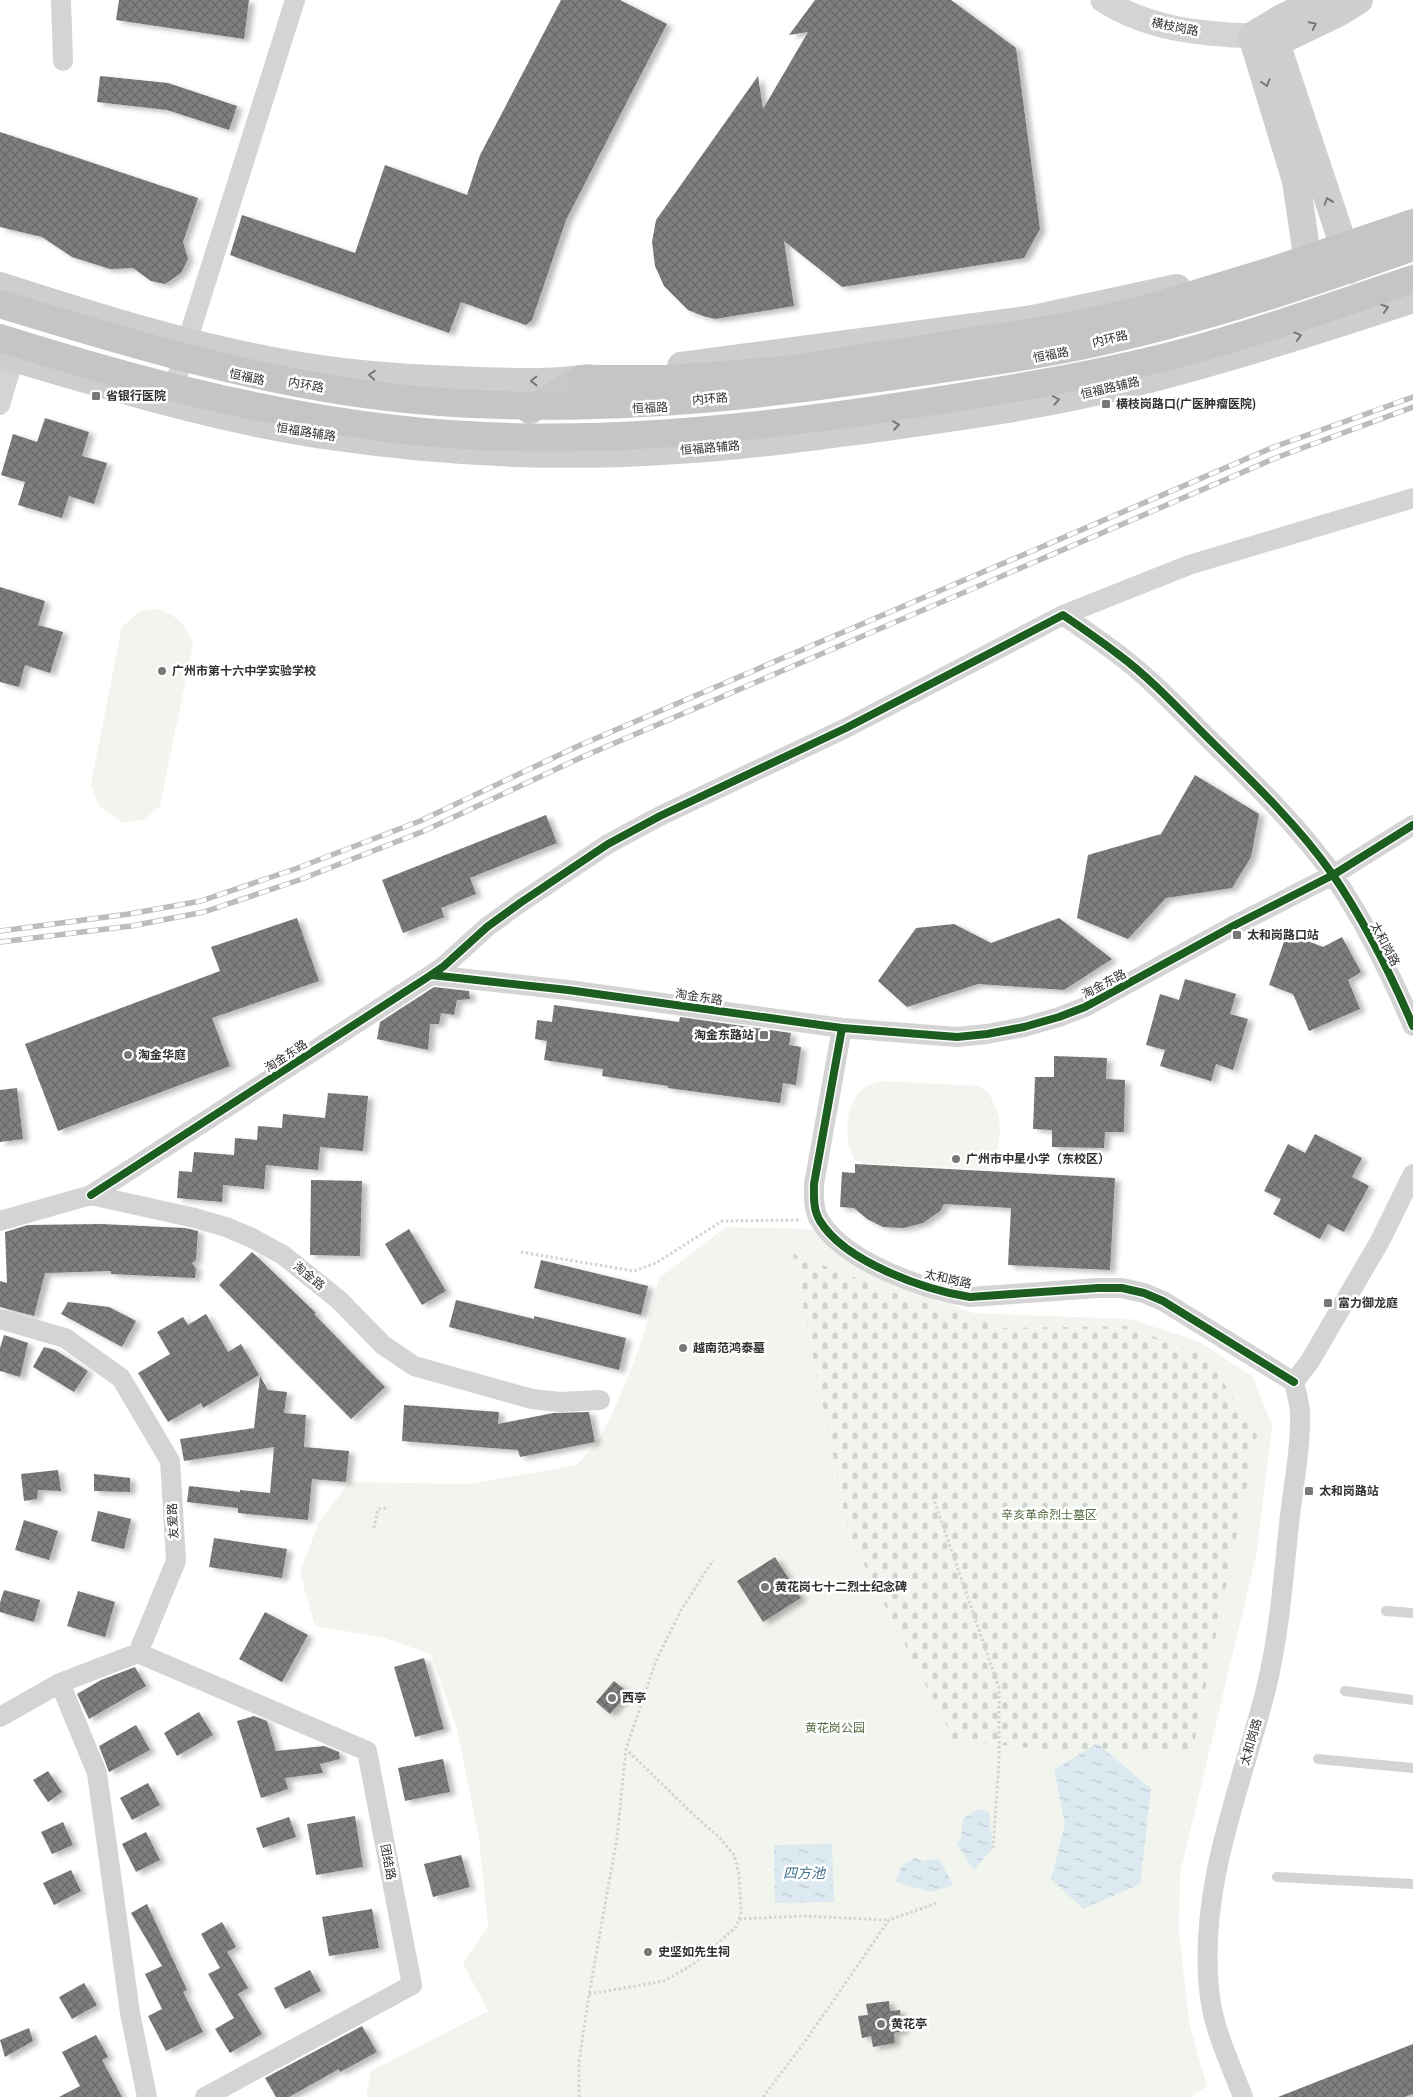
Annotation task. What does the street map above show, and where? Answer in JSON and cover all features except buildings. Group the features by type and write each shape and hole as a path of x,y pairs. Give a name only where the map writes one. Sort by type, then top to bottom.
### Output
{"highway":[{"path":"581,379 670,379 786,370 1065,327 1143,310 1277,269 1413,223"},
{"name":"内环路","path":"0,304 175,356 254,376 327,388 414,400 499,406 658,404 789,391 1012,358 1093,343 1197,317 1344,272 1413,247"},
{"path":"3,346 256,408 306,417 398,429 489,436 599,437 753,428 1002,391 1074,378 1126,367 1219,342 1413,278"}],"main road":[{"path":"1264,39 1280,19 1318,0"},
{"name":"横枝岗路","path":"1264,39 1338,13 1359,0"},
{"path":"1264,39 1344,247 1353,296 1413,299"},
{"path":"1264,39 1296,181 1312,286"},
{"path":"0,286 178,374 285,364 377,376 484,381 581,379 1033,319 1243,275 1307,259 1413,227"},
{"name":"恒福路","path":"3,346 178,374 286,386 422,405 530,410 650,408 710,404 810,393 1006,364 1100,346 1179,327 1312,286 1353,296 1413,252"},
{"name":"恒福路","path":"0,308 259,404 345,419 408,427 520,434 659,432 720,427 863,408 1007,387 1067,376 1161,354 1413,278"},
{"path":"530,410 581,379"}],"street":[{"path":"61,0 63,60"},
{"path":"178,374 294,0"},
{"name":"横枝岗路","path":"1104,0 1137,18 1158,25 1212,34 1264,39"},
{"path":"0,405 3,346"},
{"path":"431,974 444,966 487,927 608,844 660,816 846,728 1063,615 1189,565 1413,498"},
{"name":"太和岗路","path":"1063,615 1120,655 1268,798 1333,875 1369,936 1401,998 1413,1026"},
{"name":"淘金东路","path":"91,1195 431,974 578,991 842,1028 957,1036 996,1032 1059,1017 1106,997 1236,925 1333,875 1413,825"},
{"name":"太和岗路","path":"842,1028 814,1184 814,1203 819,1220 837,1242 864,1259 911,1281 970,1297 1098,1288 1122,1288 1144,1293 1162,1300 1294,1382 1300,1410 1298,1448 1277,1627 1265,1692 1220,1853 1209,1926 1207,1962 1209,1992 1218,2028 1243,2097"},
{"path":"1294,1382 1310,1361 1380,1241 1413,1174"},
{"name":"淘金路","path":"0,1221 91,1195 195,1218 226,1227 252,1238 283,1255 339,1300 383,1345 414,1366 532,1399 560,1402 600,1400"},
{"name":"友爱路","path":"0,1319 65,1338 121,1378 170,1461 176,1561 138,1653"},
{"path":"0,1717 60,1683 138,1653"},
{"name":"团结路","path":"138,1653 367,1751 412,1985 205,2097"},
{"path":"60,1683 97,1773 130,2013 148,2097"}],"lane":[{"path":"1386,1611 1413,1613"},
{"path":"1345,1691 1413,1700"},
{"path":"1318,1759 1413,1768"},
{"path":"1277,1877 1413,1884"}],"path":[{"path":"520,1252 634,1271 656,1263 722,1221 819,1220"},
{"path":"933,1497 999,1688 999,1761 993,1848"},
{"path":"374,1528 378,1509 389,1508"},
{"path":"579,2097 579,2062 588,1994 616,1838 626,1750 656,1661 681,1610 713,1560"},
{"path":"588,1994 664,1981 692,1965 736,1927 741,1913 739,1874 734,1855 720,1838 626,1750"},
{"path":"739,1919 803,1916 889,1920 937,1903"},
{"path":"763,2097 801,2047 889,1920"}],"green space":[{"path":"159,609 172,615 180,622 193,644 160,806 145,819 123,823 99,806 91,784 122,627 140,611"},
{"path":"881,1081 978,1086 989,1093 999,1116 1000,1132 996,1162 988,1169 864,1163 855,1160 851,1152 847,1132 853,1101 866,1086"},
{"name":"黄花岗公园","path":"726,1227 812,1229 876,1273 973,1313 1130,1319 1200,1342 1252,1376 1272,1425 1257,1552 1180,1874 1179,1934 1190,2026 1207,2086 1191,2097 366,2097 371,2071 488,2011 463,1963 488,1927 479,1838 457,1729 431,1654 381,1637 315,1626 300,1573 318,1524 349,1482 469,1484 577,1465 601,1436 621,1395 643,1337 659,1278"},
{"name":"辛亥革命烈士墓区","path":"793,1254 898,1294 1003,1328 1126,1326 1207,1357 1257,1435 1192,1753 1051,1750 954,1740 849,1535"}],"water":[{"path":"1097,1743 1151,1789 1140,1884 1083,1909 1051,1879 1065,1824 1054,1770"},
{"path":"978,1809 989,1812 993,1848 974,1870 957,1845 961,1838 963,1819"},
{"name":"四方池","path":"832,1844 834,1902 775,1903 774,1845"},
{"path":"915,1858 922,1861 939,1859 953,1885 931,1892 895,1882 902,1866"}],"railway":[{"path":"0,931 129,914 201,901 295,869 420,821 576,747 1274,447 1413,397"},
{"path":"0,942 131,926 204,912 299,880 424,831 580,758 1278,457 1413,407"}],"cycle path":[{"path":"91,1195 431,975 444,966 487,927 608,844 660,816 846,728 1063,615 1132,665 1156,687 1262,792 1307,841 1333,875 1366,929 1413,1026"},
{"path":"431,975 568,990 842,1028 957,1037 987,1034 1024,1027 1085,1007 1235,925 1333,875 1413,825"},
{"path":"842,1028 814,1184 814,1199 820,1221 832,1236 848,1249 867,1261 909,1281 970,1297 1098,1288 1122,1288 1144,1293 1163,1301 1294,1382"}],"place":[{"name":"省银行医院","path":"96,396"},
{"name":"横枝岗路口(广医肿瘤医院)","path":"1106,404"},
{"name":"广州市第十六中学实验学校","path":"162,671"},
{"name":"太和岗路口站","path":"1237,935"},
{"name":"淘金东路站","path":"764,1035"},
{"name":"淘金华庭","path":"128,1055"},
{"name":"广州市中星小学（东校区）","path":"956,1159"},
{"name":"富力御龙庭","path":"1328,1303"},
{"name":"越南范鸿泰墓","path":"683,1348"},
{"name":"太和岗路站","path":"1309,1491"},
{"name":"黄花岗七十二烈士纪念碑","path":"765,1587"},
{"name":"西亭","path":"612,1698"},
{"name":"史坚如先生祠","path":"648,1952"},
{"name":"黄花亭","path":"881,2024"}]}
